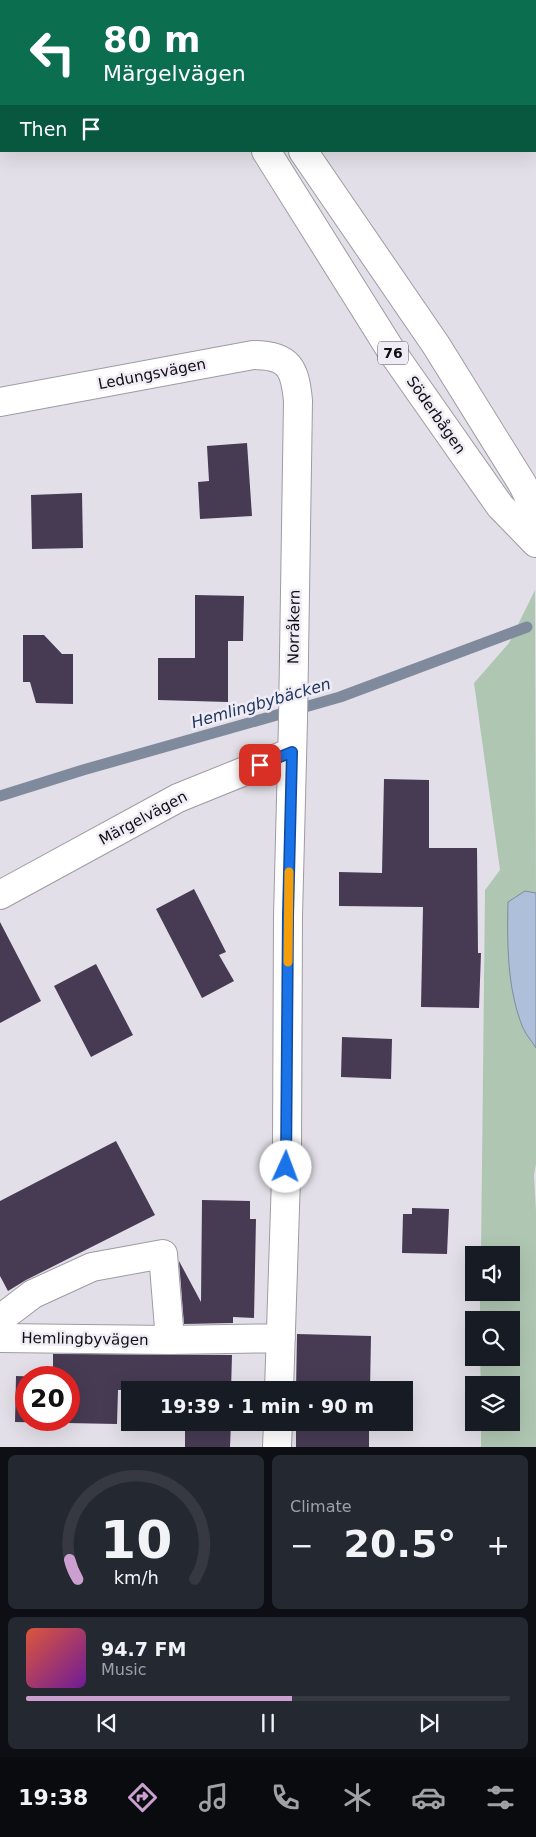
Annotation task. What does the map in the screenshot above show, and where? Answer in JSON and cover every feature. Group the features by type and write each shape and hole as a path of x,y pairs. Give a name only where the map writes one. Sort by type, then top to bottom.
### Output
{"street":[{"name":"Söderbågen","path":"267,152 392,352 500,506 536,543"},
{"name":"76","path":"304,152 436,345 523,485 536,512"},
{"name":"Ledungsvägen","path":"0,402 253,355 267,355 278,358 287,363 295,376"},
{"name":"Norråkern","path":"281,1338 287,1148 288,916 298,401 295,376"},
{"name":"Märgelvägen","path":"0,895 178,798 292,752"},
{"name":"Hemlingbyvägen","path":"0,1318 34,1294 92,1267 163,1254 170,1340"},
{"name":"Hemlingbyvägen","path":"0,1338 170,1340 281,1338"},
{"path":"279,1381 281,1338"},
{"path":"277,1447 278,1431"}],"green space":[{"path":"535,590 536,893 525,891 511,984 523,1029 536,1048 536,1164 534,1175 536,1211 536,1447 481,1447 481,1431 520,1431 520,1376 481,1376 480,1366 520,1366 520,1311 480,1311 480,1301 520,1301 520,1246 481,1246 485,890 500,870 474,683 509,643"}],"water":[{"path":"525,891 536,893 536,1048 524,1031 518,1013 509,966 508,902"}],"building":[{"path":"247,443 252,516 200,519 198,482 209,481 207,446"},
{"path":"82,493 83,548 32,549 31,495"},
{"path":"195,595 244,596 243,641 228,641 228,702 158,700 158,658 195,658"},
{"path":"23,635 44,635 62,654 73,654 73,704 36,703 30,682 23,682"},
{"path":"384,779 429,780 429,848 477,848 478,953 481,953 479,1008 421,1007 423,907 339,906 339,872 382,873"},
{"path":"194,889 226,952 219,955 234,981 202,998 156,909"},
{"path":"0,922 41,1001 0,1023"},
{"path":"96,964 133,1035 91,1057 54,986"},
{"path":"342,1037 392,1039 391,1079 341,1077"},
{"path":"116,1141 155,1215 26,1280 8,1291 0,1276 0,1201"},
{"path":"202,1200 250,1201 250,1219 256,1219 254,1318 233,1317 233,1323 184,1324 179,1261 201,1302"},
{"path":"412,1208 449,1209 447,1254 402,1253 403,1214 412,1214"},
{"path":"297,1334 371,1336 370,1381 296,1381"},
{"path":"53,1354 232,1355 231,1381 121,1381 121,1390 118,1390 117,1424 80,1423 80,1366 53,1366"},
{"path":"185,1431 231,1431 230,1447 185,1447"},
{"path":"296,1431 369,1431 369,1447 296,1447"}],"waterway":[{"name":"Hemlingbybäcken","path":"0,796 83,770 340,697 527,627"}],"slow traffic":[{"path":"288,962 289,872"}],"route":[{"path":"260,765 292,752 288,916 286,1167"}]}
